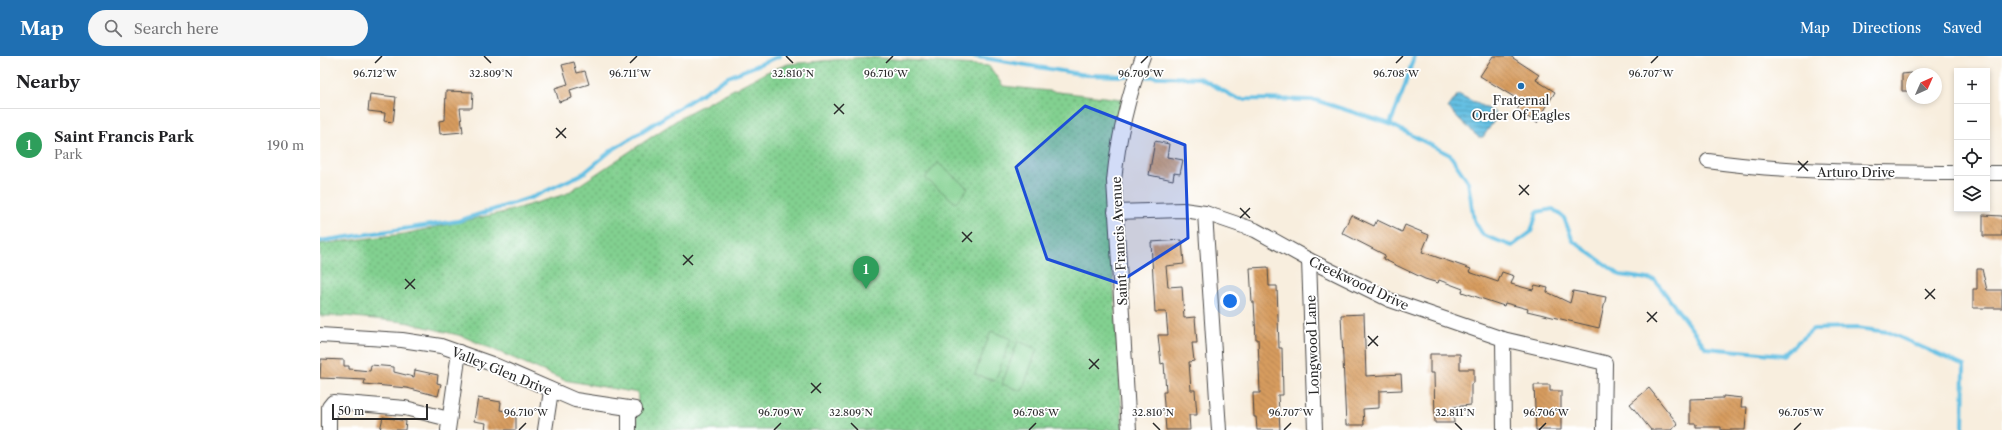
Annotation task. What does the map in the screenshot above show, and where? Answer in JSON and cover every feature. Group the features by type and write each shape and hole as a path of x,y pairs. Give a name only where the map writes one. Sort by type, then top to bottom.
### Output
{"street":[{"name":"Saint Francis Avenue","path":"1129,430 1114,181 1117,153 1126,112 1143,58"},
{"name":"Arturo Drive","path":"1708,162 1807,172 1954,173"},
{"path":"1990,173 2002,173"},
{"name":"Creekwood Drive","path":"1115,212 1183,210 1205,213 1255,230 1309,260 1390,300 1504,339 1606,363 1604,430"},
{"path":"1205,213 1219,430"},
{"name":"Longwood Lane","path":"1309,260 1315,430"},
{"name":"Valley Glen Drive","path":"320,335 402,340 441,346 492,364 551,391 575,400 632,408 629,430"},
{"path":"1504,339 1504,430"},
{"path":"329,430 329,407 333,402 405,408 448,424 459,352"},
{"path":"545,430 551,391"}],"highlighted area":[{"path":"1085,106 1185,145 1188,238 1118,283 1047,259 1016,167"}],"green space":[{"path":"866,57 989,66 1003,86 1122,99 1106,166 1123,430 636,430 638,393 564,380 462,336 405,322 344,316 320,316 320,244 404,234 505,212 566,194 686,114 767,72 788,64"},
{"path":"938,163 968,188 956,203 925,178"},
{"path":"991,331 1011,339 995,381 975,374"},
{"path":"1018,341 1037,349 1022,391 1002,384"}],"water":[{"path":"1458,94 1496,113 1496,118 1483,137 1478,137 1448,108"}],"building":[{"name":"Fraternal Order Of Eagles","path":"1493,56 1510,56 1539,75 1536,80 1555,92 1537,123 1517,110 1522,102 1480,76"},
{"path":"574,62 577,73 585,71 589,84 570,90 572,98 559,102 555,88 568,84 562,65"},
{"path":"1902,74 1906,74 1906,91 1902,91"},
{"path":"446,91 473,92 472,108 460,108 463,132 440,134 439,121 445,120"},
{"path":"370,94 396,97 393,122 384,121 385,113 368,111"},
{"path":"1155,141 1169,144 1167,157 1183,160 1180,174 1174,173 1173,180 1149,175"},
{"path":"1351,215 1374,226 1377,220 1402,232 1405,225 1429,235 1422,252 1471,269 1469,272 1498,282 1502,272 1514,276 1511,284 1533,290 1535,285 1548,288 1547,292 1570,303 1573,291 1606,297 1599,328 1527,311 1528,309 1505,303 1504,306 1462,292 1463,289 1439,280 1438,283 1425,279 1383,259 1385,255 1342,233"},
{"path":"1983,215 2002,216 2002,236 1983,236"},
{"path":"1182,240 1184,264 1166,266 1168,287 1182,286 1184,318 1195,317 1197,343 1192,343 1194,361 1189,362 1191,390 1195,390 1197,415 1189,415 1190,430 1166,430 1163,392 1166,392 1164,363 1161,364 1158,335 1168,335 1166,312 1155,312 1151,242"},
{"path":"1268,267 1269,286 1277,286 1279,348 1282,348 1283,395 1278,395 1280,430 1257,430 1256,417 1254,417 1253,393 1260,393 1258,339 1256,339 1250,268"},
{"path":"1977,269 1982,269 1987,290 2002,290 2002,308 1973,308 1973,289 1977,289"},
{"path":"1364,314 1366,376 1401,374 1402,390 1379,391 1379,408 1363,409 1364,425 1346,425 1341,315"},
{"path":"1430,354 1460,354 1460,369 1474,369 1474,383 1471,384 1471,405 1453,407 1454,423 1435,423 1434,373 1430,373"},
{"path":"321,359 344,360 344,366 349,366 349,369 370,371 371,365 394,367 394,372 414,377 415,370 438,375 437,383 441,384 438,396 407,388 364,384 365,380 320,378"},
{"path":"1534,385 1550,385 1550,391 1561,391 1561,430 1536,430"},
{"path":"1649,388 1678,424 1671,430 1651,430 1630,404"},
{"path":"1723,396 1742,398 1741,407 1747,407 1745,430 1721,430 1721,427 1696,427 1696,424 1690,424 1690,399 1723,398"},
{"path":"478,398 501,402 500,410 516,413 516,430 485,430 486,423 474,421"},
{"path":"383,417 406,421 405,430 380,430"}],"waterway":[{"path":"320,241 458,221 533,197 584,173 612,150 728,77 780,56"},
{"path":"972,56 1086,75 1200,78 1238,99 1315,100 1390,124 1450,155 1468,182 1474,220 1483,235 1512,246 1531,232 1537,212 1553,209 1564,218 1573,241 1620,275 1655,280 1706,348 1783,355 1813,329 1857,328 1888,332 1964,366 1963,430"},
{"path":"1390,124 1403,91 1414,56"}],"place":[{"name":"Fraternal Order Of Eagles","path":"1521,86"},
{"name":"Saint Francis Park","path":"866,289"}]}
